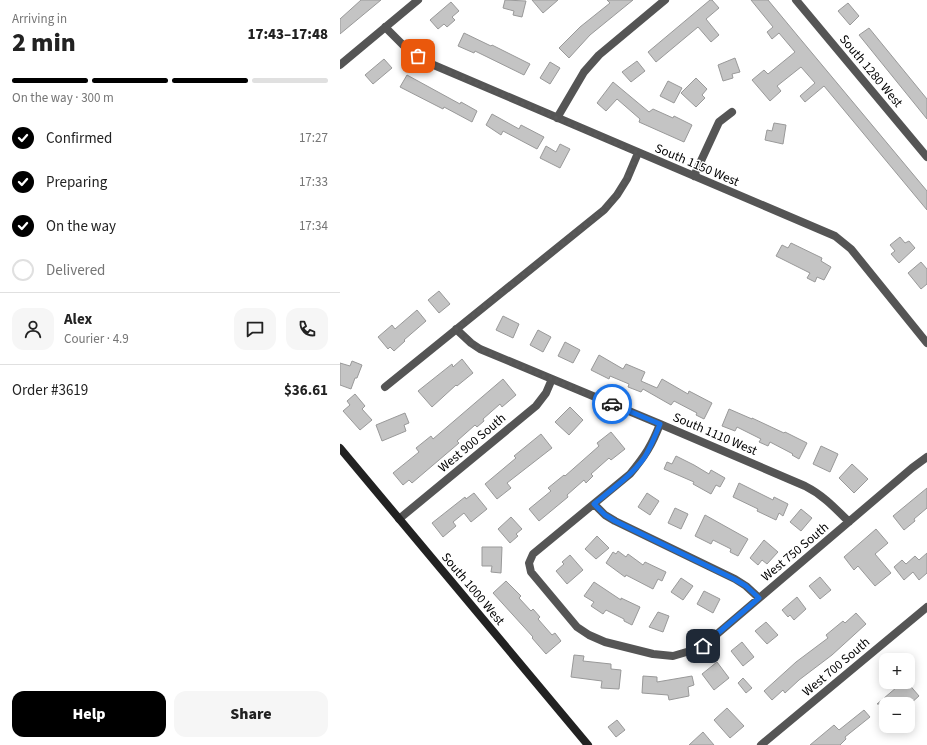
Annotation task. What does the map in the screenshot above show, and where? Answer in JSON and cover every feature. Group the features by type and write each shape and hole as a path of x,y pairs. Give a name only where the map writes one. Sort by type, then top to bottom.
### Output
{"main road":[{"name":"South 1000 West","path":"340,448 588,745"}],"street":[{"path":"340,65 418,0"},
{"path":"557,118 584,72 600,55 665,0"},
{"name":"South 1280 West","path":"796,0 927,157"},
{"name":"South 1150 West","path":"385,27 406,48 429,63 834,236 851,249 927,343"},
{"path":"694,176 719,122 732,112"},
{"path":"385,387 604,210 617,195 638,153"},
{"name":"South 1110 West","path":"456,329 480,349 660,424 818,493 831,503 849,522"},
{"name":"West 900 South","path":"399,519 536,406 546,393 552,379"},
{"path":"660,424 652,445 644,459 630,474 594,504 605,515 615,521 734,579 746,586 759,598"},
{"name":"West 750 South","path":"594,504 533,554 529,564 531,572 577,627 589,635 605,642 653,654 673,656 703,646 912,468 927,457"},
{"name":"West 700 South","path":"761,745 927,607"}],"building":[{"path":"361,0 381,0 340,34 340,19"},
{"path":"505,0 526,1 522,17 513,15 514,11 503,8"},
{"path":"532,0 558,0 543,13"},
{"path":"607,0 633,0 590,35 569,58 559,48 580,27 610,3"},
{"path":"710,0 712,0 719,8 706,19 719,35 711,42 698,27 656,62 648,52"},
{"path":"751,0 768,0 927,191 927,210 824,86 805,102 800,96 815,83 801,67 777,86 781,91 770,101 752,80 764,70 768,74 795,52 779,33 772,39 767,32 773,27"},
{"path":"451,2 459,11 452,17 455,20 447,27 444,24 438,29 430,20"},
{"path":"848,3 859,16 850,25 838,11"},
{"path":"869,28 927,99 927,119 859,35"},
{"path":"464,33 530,64 524,75 475,51 474,53 458,46"},
{"path":"735,58 740,72 732,74 733,78 723,81 718,65"},
{"path":"384,59 392,68 373,84 365,75"},
{"path":"637,61 645,71 631,82 622,72"},
{"path":"550,62 560,68 550,84 540,78"},
{"path":"407,75 460,104 461,102 477,111 472,122 444,107 443,109 400,87"},
{"path":"696,78 707,89 702,95 705,98 696,107 681,93"},
{"path":"668,81 682,88 674,103 660,96"},
{"path":"613,82 649,112 653,109 673,118 674,116 692,125 684,142 639,122 640,119 617,99 606,111 597,103"},
{"path":"492,114 519,129 521,125 544,137 537,149 503,131 501,135 486,125"},
{"path":"774,123 786,125 783,144 765,140 767,130 772,131"},
{"path":"560,144 570,149 560,168 540,158 546,146 556,152"},
{"path":"900,237 905,243 909,241 915,248 899,263 891,254 895,251 890,245"},
{"path":"791,243 822,258 821,261 831,267 824,280 817,277 815,282 807,278 810,273 776,256 782,245 788,248"},
{"path":"921,262 927,269 927,284 921,289 908,273"},
{"path":"439,291 450,304 439,313 428,300"},
{"path":"417,310 426,321 394,351 390,347 388,349 378,337 392,325 395,329"},
{"path":"503,316 519,324 513,338 496,330"},
{"path":"538,330 551,337 543,352 530,345"},
{"path":"565,342 580,350 573,363 558,356"},
{"path":"599,355 623,369 626,364 645,372 641,381 657,388 662,379 688,394 689,391 712,403 704,419 696,415 697,413 674,401 671,405 643,389 641,392 628,387 629,384 610,376 609,379 591,370"},
{"path":"462,359 473,373 457,386 456,385 432,407 418,391 452,364 453,367"},
{"path":"352,361 362,365 351,389 340,385 340,363 350,366"},
{"path":"503,379 516,395 502,407 500,404 483,419 484,421 477,427 475,425 457,441 459,443 412,483 409,480 403,485 393,473 419,452 416,448 431,436 433,439"},
{"path":"355,394 365,406 362,409 372,420 360,430 343,411 350,405 347,401"},
{"path":"570,407 583,420 569,435 555,422"},
{"path":"729,409 784,433 785,432 807,443 799,459 792,455 793,454 770,442 768,446 759,442 761,439 737,427 735,431 722,426"},
{"path":"405,413 409,423 404,425 406,431 382,441 376,425"},
{"path":"611,432 625,449 611,460 609,458 591,474 593,476 586,483 584,480 567,495 568,497 539,521 529,509 551,491 548,488 564,475 565,476 599,446 597,443"},
{"path":"541,434 552,448 507,483 511,488 497,499 485,484 516,458 514,456"},
{"path":"821,446 838,454 830,472 813,464"},
{"path":"676,456 709,474 711,470 725,478 720,487 716,485 711,494 693,484 694,482 664,469 667,462 672,464"},
{"path":"852,464 868,479 854,493 839,478"},
{"path":"739,483 773,500 774,497 788,504 783,516 779,513 776,520 757,511 758,509 733,497"},
{"path":"927,488 927,508 904,530 893,516"},
{"path":"474,493 487,509 471,522 464,513 453,522 456,526 443,537 432,523 465,497 466,499"},
{"path":"647,493 659,501 650,515 638,507"},
{"path":"675,508 688,514 681,529 668,523"},
{"path":"801,509 812,518 801,531 790,522"},
{"path":"705,515 748,539 738,556 730,552 731,549 713,540 711,544 695,536"},
{"path":"511,517 522,529 516,534 518,536 510,543 498,529"},
{"path":"876,529 888,543 875,554 891,573 875,586 858,566 854,570 844,557"},
{"path":"597,536 609,548 596,559 585,549"},
{"path":"764,540 778,552 767,564 762,560 758,565 750,558"},
{"path":"482,547 502,547 501,573 491,572 492,566 482,566"},
{"path":"618,551 626,557 628,554 643,565 645,562 666,572 662,581 658,579 653,589 626,575 625,577 606,563 613,552 616,554"},
{"path":"927,553 927,573 919,580 913,572 904,580 894,567 902,560 906,564 915,556 919,560"},
{"path":"570,555 583,570 567,584 556,571 564,564 562,562"},
{"path":"820,577 831,590 820,599 809,586"},
{"path":"681,578 693,586 683,600 671,592"},
{"path":"506,581 521,596 519,598 531,611 533,609 540,617 538,619 552,635 555,633 561,641 546,654 532,638 533,637 493,593"},
{"path":"594,582 621,600 621,598 640,607 632,625 606,610 603,614 591,606 594,602 584,596"},
{"path":"704,591 720,599 713,613 697,604"},
{"path":"797,597 806,609 794,620 790,615 788,617 782,610"},
{"path":"658,612 669,616 663,632 649,627"},
{"path":"856,613 866,624 832,655 799,680 785,693 783,690 772,700 764,691 796,662 828,638 826,635 843,621 845,623"},
{"path":"766,622 778,635 767,644 755,631"},
{"path":"742,642 754,657 743,666 731,651"},
{"path":"574,655 584,656 583,661 611,664 611,669 621,670 619,689 601,688 602,681 571,677"},
{"path":"717,662 729,678 714,690 702,674"},
{"path":"643,676 657,677 657,682 692,676 694,685 688,687 689,696 669,700 668,695 642,693"},
{"path":"743,678 752,688 746,693 738,683"},
{"path":"895,689 913,689 919,696 915,700 915,697 885,697"},
{"path":"727,708 744,726 730,738 714,720"},
{"path":"864,710 870,717 845,737 846,739 840,745 810,745 834,725 839,730"},
{"path":"617,720 625,730 616,737 608,727"},
{"path":"703,732 714,745 689,745"}],"way so far":[{"path":"418,56 429,63 638,153 617,195 604,210 456,329 480,349 612,404"}],"route":[{"path":"612,404 660,424 652,445 644,459 630,474 594,504 605,515 615,521 734,579 746,586 759,598 703,646"}]}
